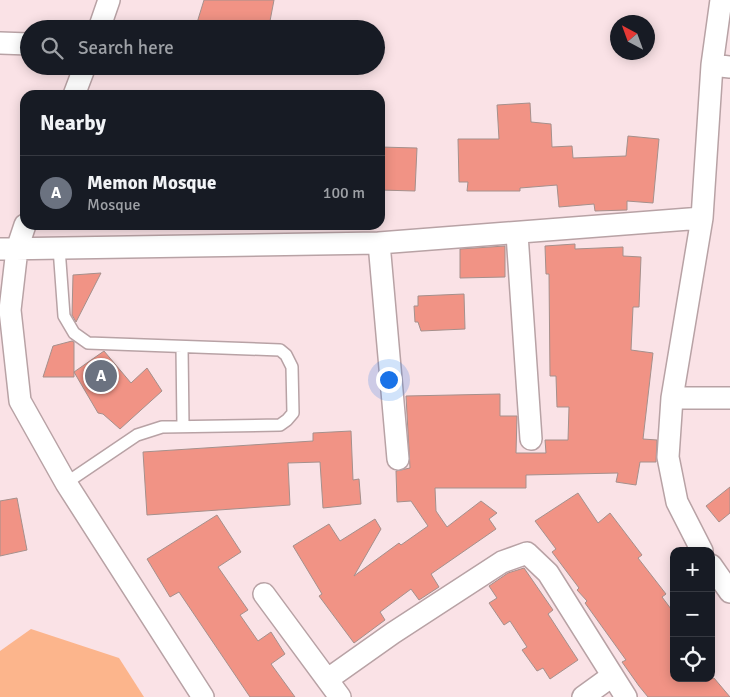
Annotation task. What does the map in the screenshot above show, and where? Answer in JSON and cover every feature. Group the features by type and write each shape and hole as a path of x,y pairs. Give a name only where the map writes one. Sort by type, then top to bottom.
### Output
{"street":[{"path":"102,20 109,0"},
{"path":"700,547 677,502 668,457 672,398 702,218 721,66 721,0"},
{"path":"0,43 20,44"},
{"path":"76,90 82,75"},
{"path":"8,249 379,243 517,234 702,218"},
{"path":"21,230 8,249 10,310 20,401 66,483 203,697"},
{"path":"517,234 530,439"},
{"path":"379,243 398,459"},
{"path":"672,398 730,398"},
{"path":"328,679 392,633 502,562 527,553 548,573 626,697"},
{"path":"715,571 730,592"},
{"path":"264,594 340,697"},
{"path":"583,697 612,676"}],"lane":[{"path":"59,248 64,316 74,333 88,344 100,346 280,350 286,355 292,367 293,413 280,424 162,427 137,435 66,483"},
{"path":"182,348 183,426"}],"shaded area":[{"path":"31,629 119,658 144,697 0,697 0,651"}],"building":[{"path":"204,0 274,0 270,20 198,20"},
{"path":"530,103 531,122 551,124 552,147 572,146 573,158 626,156 628,136 659,139 653,203 627,201 627,210 595,211 594,204 559,207 557,185 520,188 520,191 467,191 468,182 459,182 458,139 499,139 497,105"},
{"path":"385,147 417,148 415,191 385,190"},
{"path":"575,244 575,249 623,247 623,256 641,257 639,307 633,307 631,350 653,353 643,439 657,440 656,462 640,462 636,485 616,482 618,473 526,475 526,488 435,488 436,511 447,527 481,501 497,513 489,519 496,529 431,574 439,587 419,600 411,589 380,612 385,620 354,643 319,596 322,594 293,546 329,524 340,541 375,519 381,529 354,576 399,543 401,545 428,526 411,501 397,502 396,471 410,468 406,396 500,394 500,416 517,416 516,453 546,453 545,440 568,440 569,407 557,407 556,376 550,376 549,274 546,274 545,246"},
{"path":"505,246 505,277 460,278 460,249"},
{"path":"101,273 76,322 72,315 73,275"},
{"path":"464,294 465,329 421,331 418,322 415,322 414,306 418,306 418,296"},
{"path":"74,342 74,377 43,377 53,346"},
{"path":"104,351 131,383 147,368 162,391 120,429 103,414 98,413 74,372"},
{"path":"351,431 353,480 359,479 361,504 323,508 320,462 288,463 290,505 147,515 143,452 313,441 313,433"},
{"path":"730,487 730,513 719,522 706,506"},
{"path":"578,493 598,523 610,513 642,555 638,558 666,594 662,597 670,608 670,682 715,682 715,679 730,697 648,697 622,662 626,660 585,603 587,601 577,590 579,588 552,552 556,549 535,521"},
{"path":"17,498 27,550 0,556 0,501"},
{"path":"217,515 241,552 218,567 248,610 240,615 258,641 271,632 285,654 271,664 295,697 250,697 179,592 170,597 147,559"},
{"path":"524,568 553,610 548,614 578,660 550,679 543,668 537,671 522,650 527,647 510,621 504,625 489,603 497,598 489,586 508,573"}],"place":[{"name":"Memon Mosque","path":"101,376"}]}
